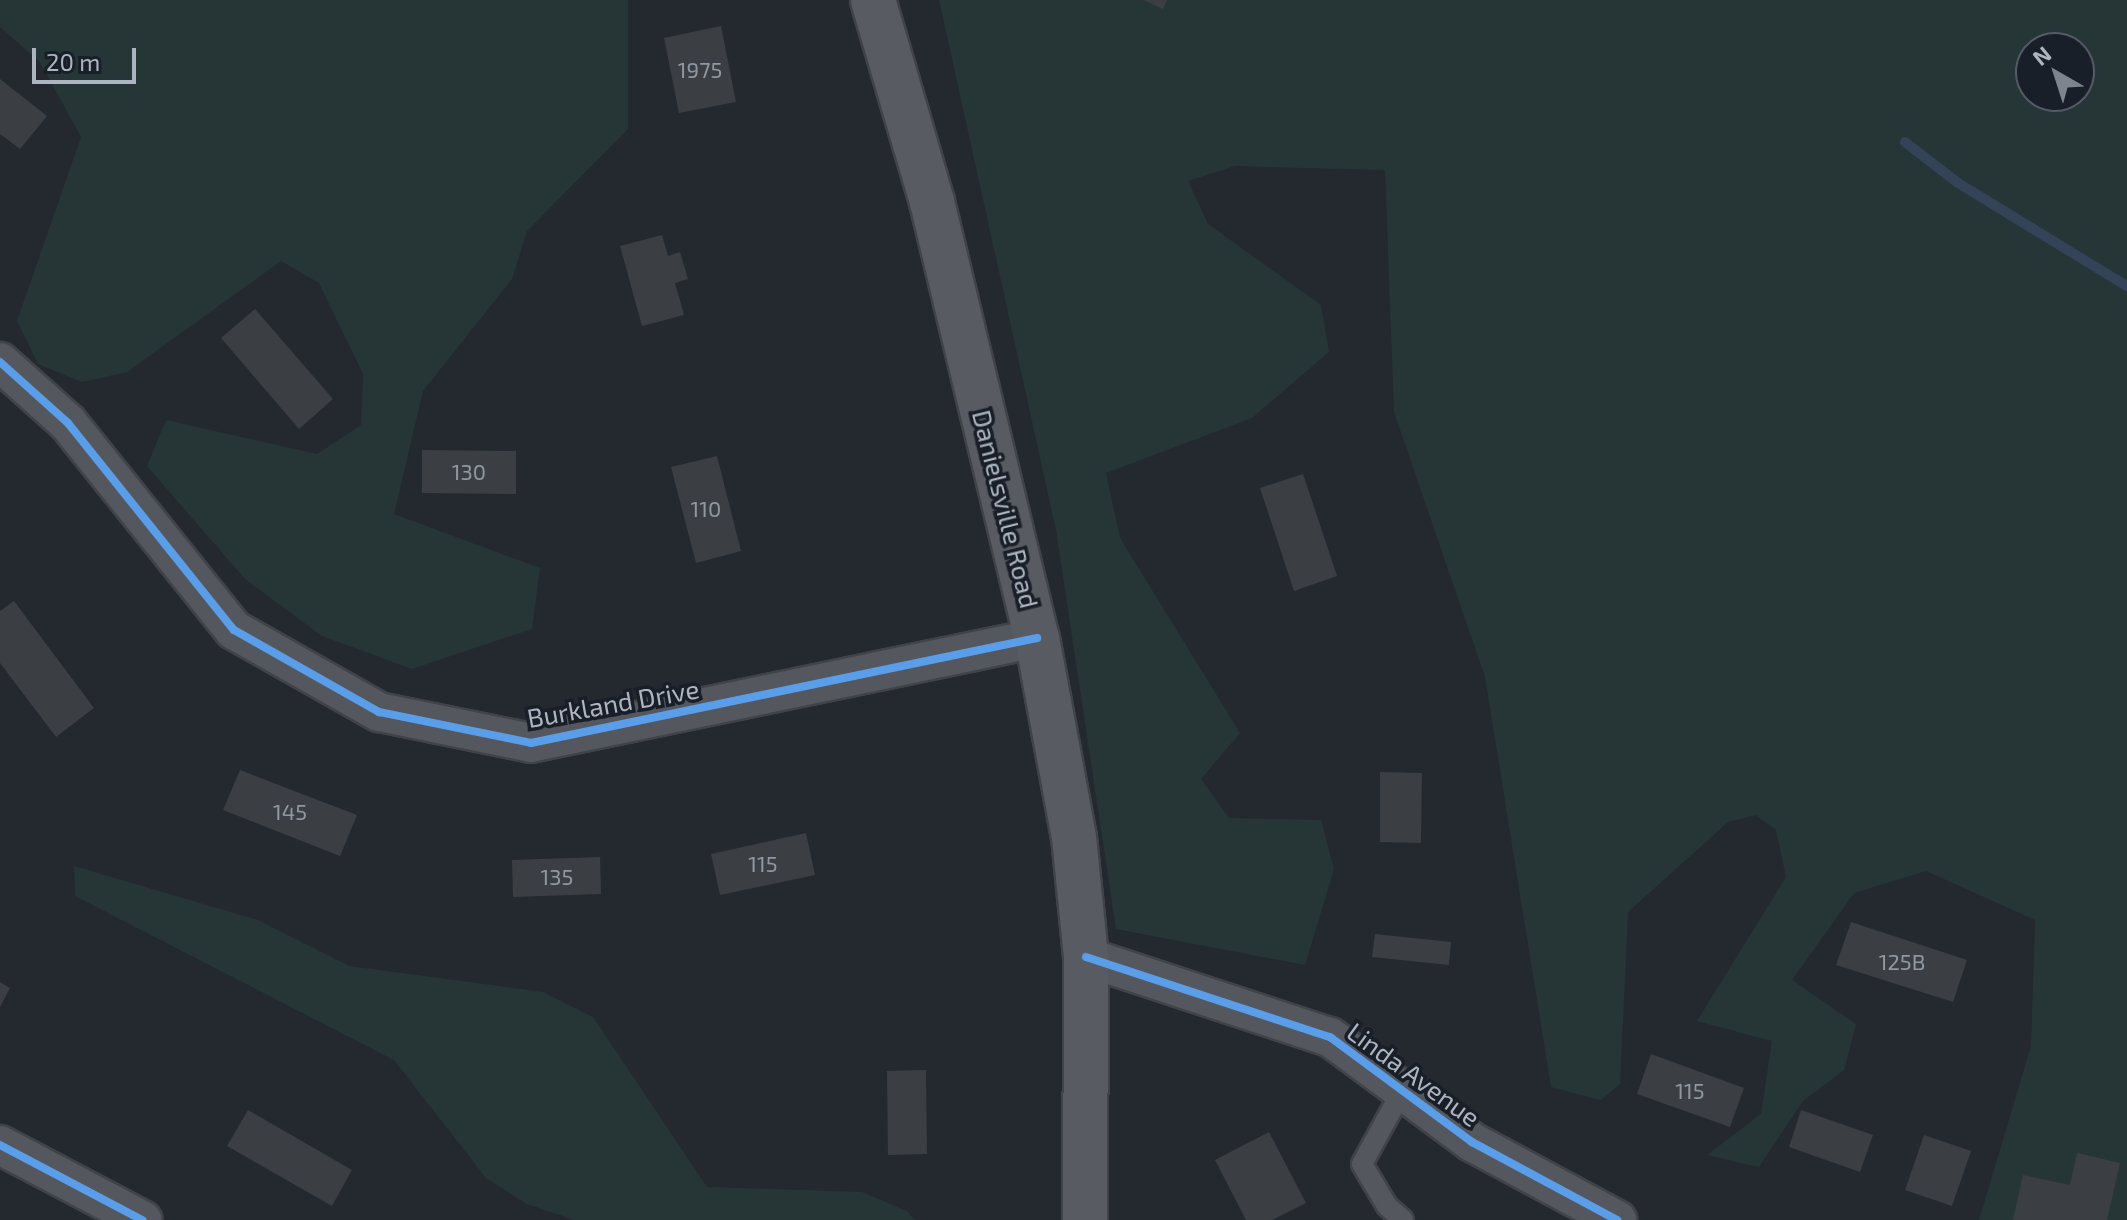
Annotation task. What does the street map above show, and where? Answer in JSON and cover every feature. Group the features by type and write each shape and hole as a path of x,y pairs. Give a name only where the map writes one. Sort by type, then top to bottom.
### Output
{"main road":[{"name":"Danielsville Road","path":"873,0 932,202 1037,638 1074,837 1086,957 1085,1220"}],"street":[{"name":"Burkland Drive","path":"0,362 68,423 234,630 379,712 531,743 1037,638"},
{"name":"Linda Avenue","path":"1086,957 1330,1037 1472,1142 1617,1220"},
{"path":"0,1145 142,1220"}],"lane":[{"path":"1402,1091 1362,1164 1387,1206 1403,1220"}],"shaded area":[{"path":"0,0 628,0 628,129 527,231 512,279 423,391 394,514 540,568 532,629 412,669 322,636 245,579 147,466 166,420 317,454 361,425 363,374 319,283 281,261 127,372 82,382 38,364 17,321 81,137 40,62 0,27"},
{"path":"939,0 2127,0 2127,1220 1979,1220 2031,1046 2035,920 1926,871 1854,893 1792,980 1856,1024 1844,1070 1803,1101 1759,1167 1707,1155 1761,1114 1772,1041 1697,1021 1786,877 1776,830 1756,815 1728,822 1628,912 1620,1084 1601,1100 1551,1087 1485,677 1394,412 1385,170 1235,166 1188,181 1208,224 1321,305 1329,352 1252,418 1106,473 1120,538 1240,733 1201,779 1229,818 1321,820 1334,869 1305,965 1116,929 1056,530"},
{"path":"74,866 258,920 349,966 543,992 593,1017 707,1187 862,1192 907,1211 914,1220 575,1220 527,1204 486,1178 394,1060 75,896"}],"building":[{"path":"1144,0 1167,0 1163,9"},
{"path":"721,26 736,102 679,113 664,38"},
{"path":"0,79 47,116 20,149 0,134"},
{"path":"662,235 668,256 680,252 688,279 675,283 684,315 642,326 620,246"},
{"path":"255,309 333,399 299,429 221,338"},
{"path":"422,450 516,451 516,494 422,493"},
{"path":"717,456 741,551 696,563 671,467"},
{"path":"1303,474 1337,576 1294,591 1260,488"},
{"path":"14,601 94,708 56,737 0,663 0,611"},
{"path":"240,770 357,815 340,856 223,810"},
{"path":"1380,772 1422,773 1421,843 1380,842"},
{"path":"806,833 815,875 720,895 711,854"},
{"path":"600,857 601,894 513,897 512,860"},
{"path":"1851,922 1967,960 1953,1002 1836,965"},
{"path":"1375,934 1451,942 1449,965 1372,957"},
{"path":"0,982 10,988 0,1007"},
{"path":"1651,1054 1744,1088 1730,1127 1637,1094"},
{"path":"926,1070 927,1154 888,1155 887,1071"},
{"path":"248,1110 352,1170 332,1206 227,1146"},
{"path":"1801,1110 1873,1135 1860,1172 1789,1147"},
{"path":"1269,1132 1306,1203 1272,1220 1246,1220 1215,1160"},
{"path":"1924,1135 1971,1151 1952,1206 1905,1190"},
{"path":"2077,1153 2120,1163 2107,1220 2013,1220 2023,1175 2070,1185"}],"waterway":[{"path":"1905,142 1958,183 2127,286"}],"cycle path":[{"path":"0,362 68,423 234,630 379,712 531,743 1037,638"},
{"path":"1086,957 1330,1037 1472,1142 1617,1220"},
{"path":"0,1145 142,1220"}]}
